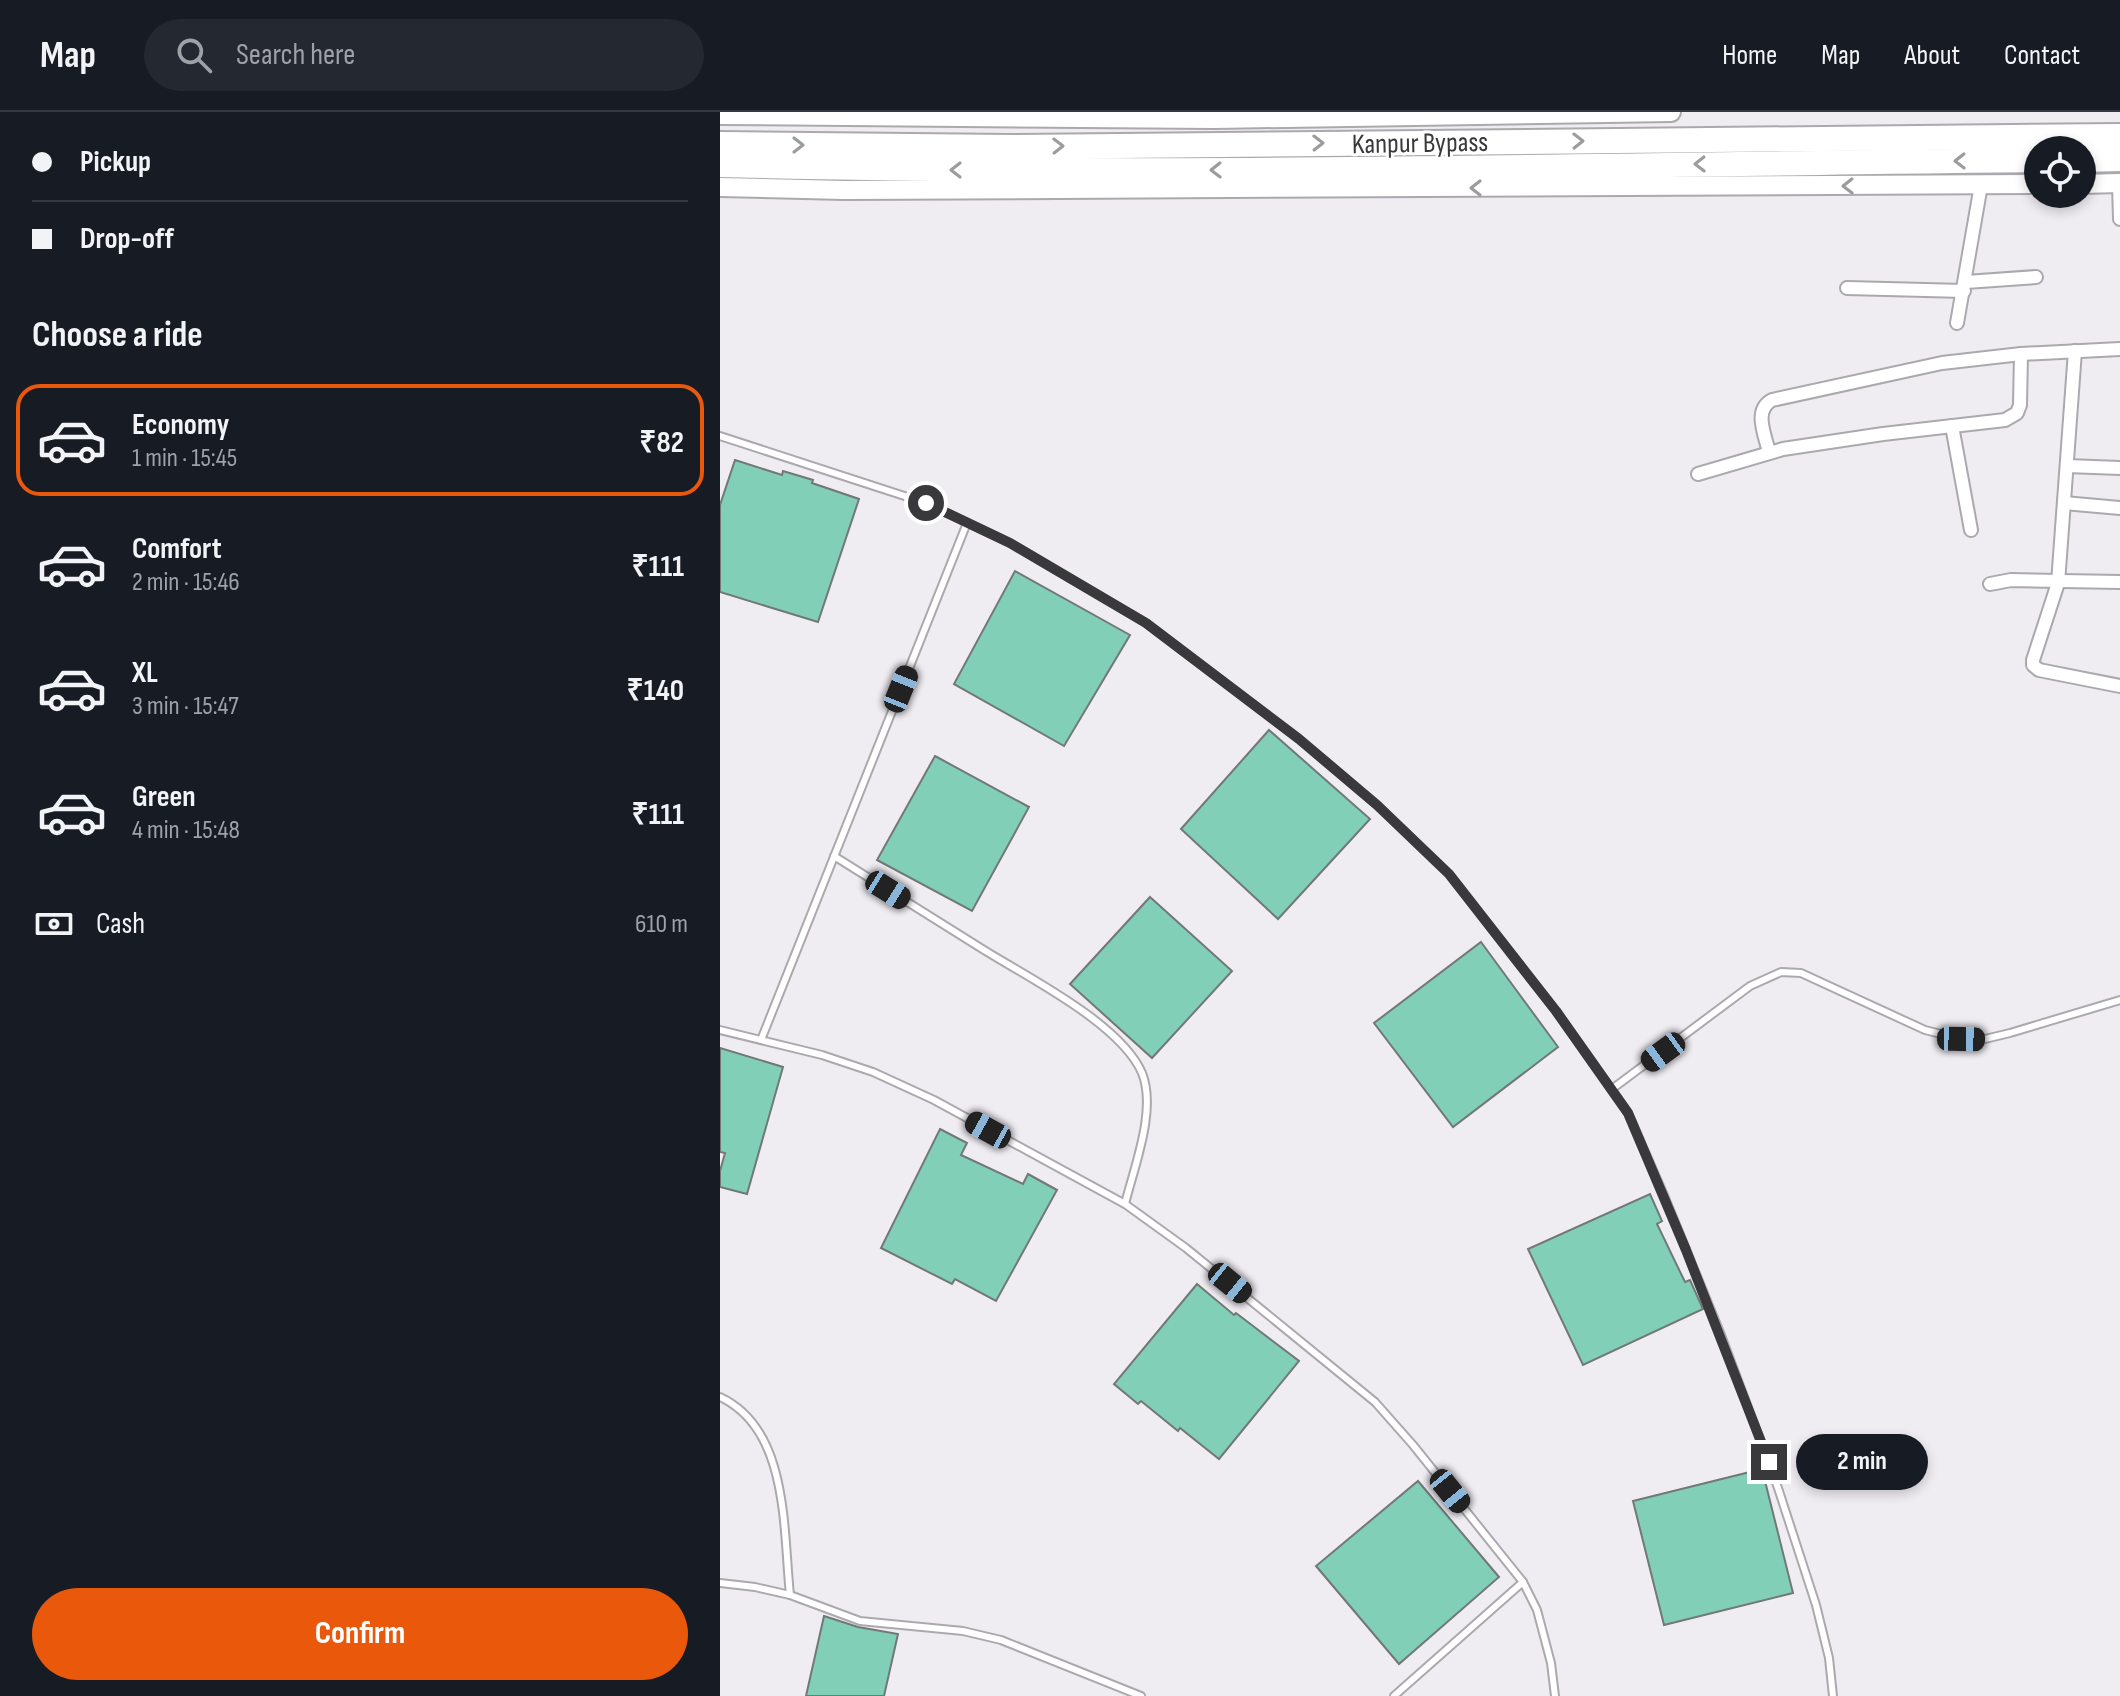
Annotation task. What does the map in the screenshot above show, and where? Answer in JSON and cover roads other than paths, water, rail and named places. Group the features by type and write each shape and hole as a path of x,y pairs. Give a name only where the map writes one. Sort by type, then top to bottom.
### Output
{"highway":[{"name":"Kanpur Bypass","path":"720,144 1010,147 2120,136"},
{"name":"Kanpur Bypass","path":"720,165 884,170 1142,170 2024,160"},
{"path":"2096,166 2120,175"}],"main road":[{"path":"720,115 1214,116 1671,112"},
{"path":"2096,181 2120,175"},
{"path":"720,187 876,190 2024,184"}],"street":[{"path":"2120,175 2120,219"},
{"path":"1957,323 1981,185"},
{"path":"1847,288 1965,287 2036,277"},
{"path":"1769,452 1761,414 1766,403 1772,400 1918,367 2021,354 2120,349"},
{"path":"2075,351 2058,583 2033,665 2039,670 2120,686"},
{"path":"1698,474 1769,452 2005,420 2017,413 2020,405 2021,354"},
{"path":"1952,426 1971,530"},
{"path":"2067,466 2120,468"},
{"path":"2064,503 2120,508"},
{"path":"1990,584 2011,580 2120,582"}],"lane":[{"path":"720,436 926,503 1010,543 1146,623 1299,739 1377,805 1449,874 1556,1011 1628,1113 1663,1193 1778,1488 1816,1605 1829,1658 1833,1696"},
{"path":"761,1040 967,523"},
{"path":"834,856 1077,1008 1128,1049 1142,1073 1147,1094 1146,1117 1125,1204"},
{"path":"1612,1089 1750,986 1781,972 1801,973 1925,1030 1961,1039 1985,1039 2010,1033 2120,1000"},
{"path":"720,1030 822,1055 934,1100 1125,1204 1186,1248 1375,1402 1413,1445 1523,1582 1537,1610 1551,1663 1555,1696"},
{"path":"720,1397 750,1418 767,1443 777,1475 790,1595"},
{"path":"1394,1696 1523,1582"},
{"path":"720,1583 790,1595 860,1621 963,1631 1001,1640 1141,1696"}]}
